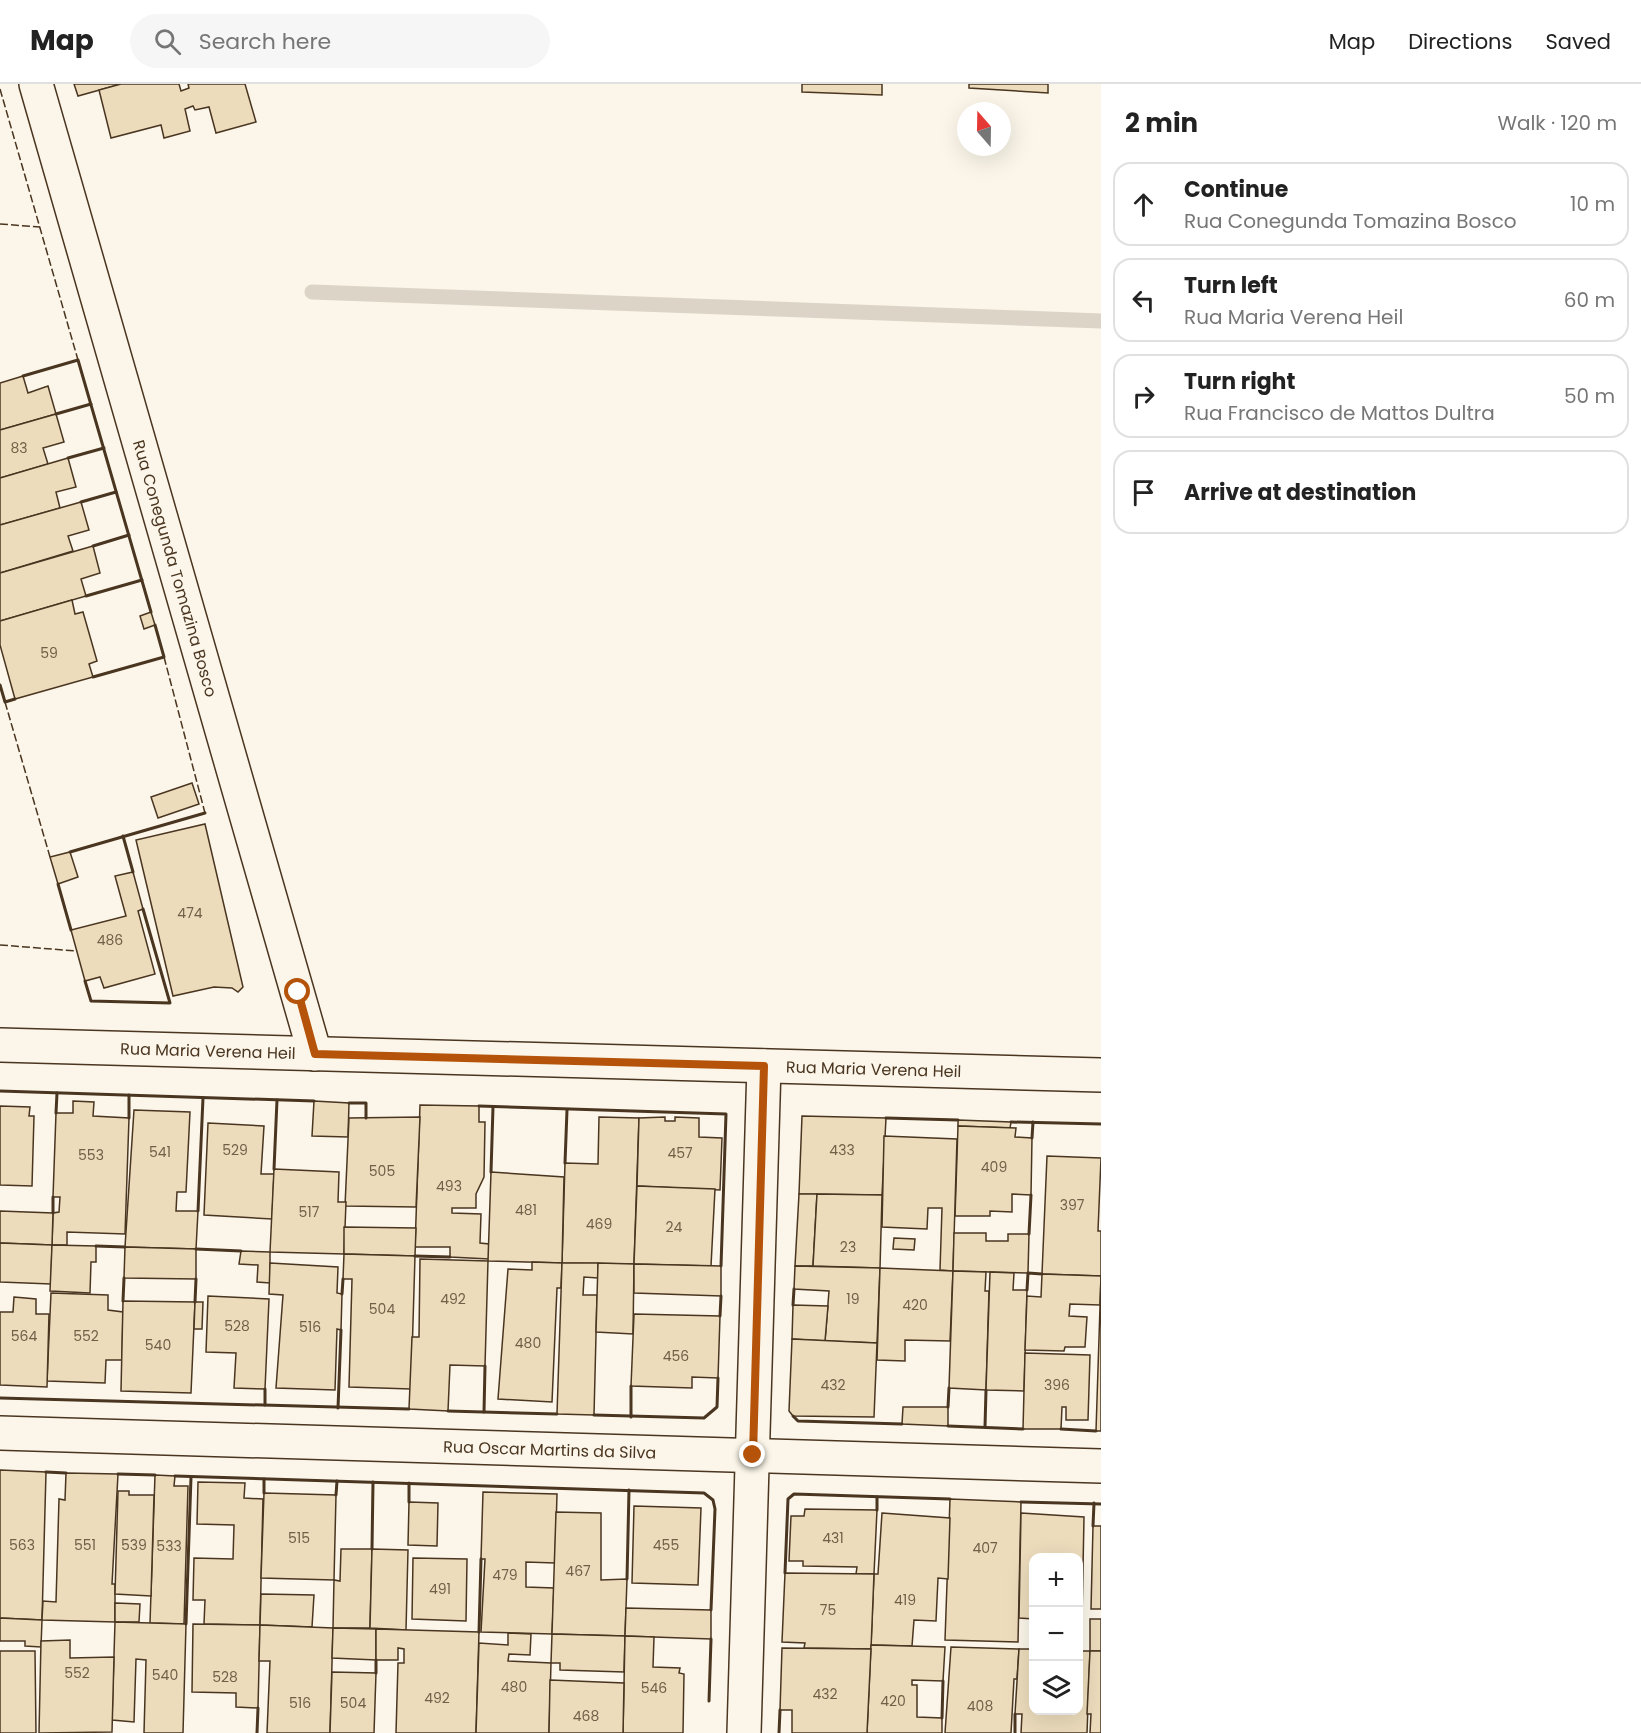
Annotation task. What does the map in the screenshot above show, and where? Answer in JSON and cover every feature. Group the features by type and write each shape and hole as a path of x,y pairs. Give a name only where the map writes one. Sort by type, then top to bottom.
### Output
{"street":[{"name":"Rua Conegunda Tomazina Bosco","path":"36,84 315,1054"},
{"name":"Rua Maria Verena Heil","path":"0,1045 1101,1075"},
{"path":"744,1733 764,1066"},
{"name":"Rua Oscar Martins da Silva","path":"0,1433 1101,1466"}],"building":[{"path":"74,84 121,84 78,96"},
{"path":"121,84 179,84 181,91 189,88 188,84 245,84 256,122 216,133 209,107 195,110 193,106 185,109 190,131 164,138 161,125 111,138 99,90"},
{"path":"802,84 882,84 882,95 802,92"},
{"path":"969,84 1048,84 1048,93 969,88"},
{"path":"23,376 28,393 48,386 56,414 0,430 0,383"},
{"path":"56,414 64,442 43,448 48,464 0,478 0,430"},
{"path":"68,458 76,487 56,492 60,508 0,525 0,478"},
{"path":"81,502 89,530 68,536 73,551 0,573 0,525"},
{"path":"93,546 100,573 81,579 86,596 0,621 0,573"},
{"path":"72,600 75,614 83,612 97,661 89,664 93,677 15,699 0,645 0,621"},
{"path":"151,612 155,625 144,629 140,616"},
{"path":"192,783 199,804 158,818 151,797"},
{"path":"205,824 243,987 238,992 232,988 214,987 173,996 136,840"},
{"path":"70,852 78,877 58,884 50,857"},
{"path":"133,872 143,909 138,911 155,974 104,988 100,977 85,981 71,930 126,916 115,876"},
{"path":"73,1101 94,1102 93,1116 129,1118 125,1234 67,1232 67,1245 52,1245 53,1213 59,1212 60,1197 53,1197 56,1113 73,1113"},
{"path":"314,1101 349,1103 348,1137 312,1136"},
{"path":"420,1105 479,1106 479,1122 485,1122 484,1177 476,1194 476,1208 452,1208 452,1213 481,1214 480,1243 489,1244 489,1259 450,1257 450,1247 415,1247"},
{"path":"0,1106 30,1107 29,1116 34,1116 32,1186 0,1185"},
{"path":"134,1110 190,1112 186,1192 177,1192 176,1211 198,1211 196,1249 125,1247"},
{"path":"802,1116 886,1118 882,1195 799,1194"},
{"path":"420,1117 416,1207 345,1206 349,1118"},
{"path":"599,1117 639,1118 634,1264 562,1263 565,1163 598,1164"},
{"path":"665,1117 665,1121 675,1121 675,1117 699,1118 699,1137 722,1138 720,1190 637,1186 639,1118"},
{"path":"958,1120 1011,1122 1010,1128 958,1126"},
{"path":"208,1123 264,1126 261,1174 274,1174 272,1219 204,1215"},
{"path":"958,1126 1016,1128 1015,1137 1032,1138 1031,1195 1012,1194 1012,1212 990,1211 990,1216 955,1216"},
{"path":"884,1136 957,1139 953,1271 940,1270 942,1208 928,1208 927,1229 882,1227"},
{"path":"1047,1156 1101,1158 1098,1231 1101,1231 1101,1276 1042,1274"},
{"path":"274,1169 339,1172 338,1202 346,1202 344,1254 270,1252"},
{"path":"491,1172 564,1177 562,1263 488,1261"},
{"path":"637,1186 715,1189 711,1266 634,1264"},
{"path":"799,1194 817,1194 813,1266 795,1266"},
{"path":"817,1194 882,1195 880,1268 813,1266"},
{"path":"0,1211 53,1213 52,1245 0,1243"},
{"path":"344,1227 416,1228 415,1256 344,1254"},
{"path":"954,1233 986,1233 986,1241 1008,1241 1008,1234 1029,1234 1028,1273 953,1271"},
{"path":"894,1238 915,1239 914,1250 893,1249"},
{"path":"0,1243 52,1245 51,1284 0,1282"},
{"path":"52,1245 96,1246 96,1262 91,1262 90,1293 50,1291"},
{"path":"125,1247 196,1249 196,1279 124,1278"},
{"path":"241,1251 270,1252 270,1283 257,1282 258,1265 239,1264"},
{"path":"344,1254 415,1256 411,1389 349,1387 352,1279 343,1279"},
{"path":"420,1259 488,1261 485,1366 450,1365 448,1411 409,1409 412,1337 419,1337"},
{"path":"532,1262 562,1263 561,1288 557,1288 552,1402 498,1399 508,1269 532,1270"},
{"path":"270,1263 338,1267 337,1293 342,1294 341,1330 337,1329 335,1390 276,1388 283,1295 269,1294"},
{"path":"562,1263 598,1263 598,1278 584,1277 583,1295 597,1295 594,1415 557,1414"},
{"path":"598,1263 634,1264 633,1334 596,1332"},
{"path":"634,1264 721,1266 721,1296 634,1293"},
{"path":"795,1266 880,1268 877,1343 825,1341 829,1291 794,1289"},
{"path":"880,1268 953,1271 950,1341 905,1340 905,1361 877,1360"},
{"path":"953,1271 986,1272 985,1291 989,1291 986,1390 949,1388"},
{"path":"990,1272 1014,1273 1013,1290 1027,1290 1024,1391 986,1390"},
{"path":"1042,1274 1101,1276 1100,1305 1070,1304 1069,1316 1087,1317 1085,1347 1065,1347 1064,1351 1025,1350 1027,1296 1041,1297"},
{"path":"1101,1276 1101,1431 1096,1431"},
{"path":"51,1293 108,1295 108,1310 123,1312 122,1360 106,1360 105,1383 47,1381"},
{"path":"208,1296 269,1299 265,1389 234,1388 236,1353 206,1352"},
{"path":"14,1297 36,1299 36,1314 49,1314 47,1387 0,1385 0,1312 13,1312"},
{"path":"123,1301 195,1302 191,1393 121,1391"},
{"path":"195,1302 203,1302 202,1329 194,1329"},
{"path":"793,1305 828,1306 825,1341 792,1339"},
{"path":"634,1314 720,1316 718,1378 692,1377 692,1388 631,1386"},
{"path":"792,1339 877,1343 874,1417 793,1416 789,1411"},
{"path":"1025,1353 1090,1355 1088,1420 1066,1420 1066,1407 1062,1407 1061,1429 1023,1429"},
{"path":"903,1407 948,1407 948,1426 902,1424"},
{"path":"0,1470 46,1472 42,1620 0,1618"},
{"path":"66,1473 118,1474 112,1584 115,1584 115,1622 42,1620 43,1601 56,1602 59,1499 65,1500"},
{"path":"155,1475 175,1476 174,1486 188,1486 184,1624 150,1623"},
{"path":"198,1482 245,1483 244,1498 263,1499 260,1625 204,1624 205,1600 193,1600 194,1558 233,1559 234,1525 197,1524"},
{"path":"118,1491 129,1491 129,1495 154,1495 151,1596 115,1594"},
{"path":"483,1492 557,1494 555,1563 526,1562 526,1587 554,1588 552,1634 481,1632 485,1559 481,1559"},
{"path":"264,1493 336,1495 334,1580 261,1578"},
{"path":"950,1499 1021,1502 1018,1642 945,1640"},
{"path":"409,1502 438,1503 437,1546 408,1545"},
{"path":"634,1506 701,1508 698,1585 632,1583"},
{"path":"805,1509 877,1510 874,1574 856,1574 857,1567 803,1566 803,1561 789,1561 791,1516 804,1516"},
{"path":"556,1512 601,1513 601,1580 627,1579 625,1636 552,1634"},
{"path":"882,1513 950,1518 948,1579 938,1578 936,1621 914,1620 912,1646 871,1645 874,1574 878,1574"},
{"path":"1021,1513 1084,1517 1083,1568 1083,1553 1029,1553 1029,1619 1019,1618"},
{"path":"1093,1526 1101,1526 1101,1609 1091,1609"},
{"path":"341,1549 372,1549 370,1628 333,1628 334,1580 340,1581"},
{"path":"372,1549 408,1550 406,1630 370,1628"},
{"path":"413,1558 467,1559 466,1621 412,1619"},
{"path":"785,1573 874,1574 871,1649 804,1648 805,1643 782,1642"},
{"path":"261,1594 314,1595 312,1627 260,1625"},
{"path":"115,1603 140,1604 139,1622 115,1622"},
{"path":"626,1608 711,1610 711,1639 625,1636"},
{"path":"0,1618 42,1620 41,1647 25,1646 25,1641 0,1641"},
{"path":"1090,1619 1101,1619 1101,1651 1090,1651"},
{"path":"115,1622 186,1624 183,1733 144,1733 146,1660 136,1659 134,1722 112,1720"},
{"path":"193,1624 260,1625 258,1708 236,1707 236,1693 192,1692"},
{"path":"260,1625 333,1628 330,1733 267,1733 270,1661 259,1661"},
{"path":"333,1628 376,1629 376,1660 332,1658"},
{"path":"376,1629 479,1632 476,1733 396,1733 398,1663 404,1663 404,1649 398,1648 398,1660 376,1660"},
{"path":"508,1633 531,1634 530,1655 509,1654 508,1661 551,1663 549,1733 476,1733 479,1643 508,1645"},
{"path":"552,1634 625,1636 624,1672 560,1670 560,1663 551,1663"},
{"path":"625,1636 654,1637 653,1667 680,1668 679,1673 684,1674 683,1733 623,1733"},
{"path":"70,1640 70,1658 114,1657 112,1732 39,1733 41,1641"},
{"path":"871,1645 945,1647 943,1681 912,1680 912,1685 917,1685 917,1717 942,1718 942,1733 867,1733"},
{"path":"951,1647 1019,1649 1017,1679 1014,1679 1011,1733 945,1733"},
{"path":"782,1648 871,1649 867,1733 792,1733 792,1710 780,1710"},
{"path":"1019,1649 1029,1649 1029,1715 1083,1715 1083,1651 1090,1651 1087,1733 1021,1733 1022,1714 1015,1714"},
{"path":"0,1651 35,1651 36,1733 0,1733"},
{"path":"1090,1651 1101,1651 1101,1733 1090,1733 1091,1714 1087,1714"},
{"path":"332,1672 376,1673 374,1733 330,1733"},
{"path":"550,1680 624,1683 623,1733 549,1733"}],"waterway":[{"path":"312,292 1101,321"}],"fence":[{"path":"0,89 78,360"},
{"path":"0,224 40,227"},
{"path":"164,657 205,813"},
{"path":"5,702 50,857"},
{"path":"0,945 77,951"}],"wall":[{"path":"23,376 78,360 151,612"},
{"path":"56,414 91,404"},
{"path":"68,458 104,448"},
{"path":"81,502 116,492"},
{"path":"93,546 129,535"},
{"path":"86,596 142,580"},
{"path":"93,677 164,657 155,625"},
{"path":"0,685 5,702 15,699"},
{"path":"70,852 205,813"},
{"path":"123,836 133,872"},
{"path":"58,884 71,930"},
{"path":"85,981 91,1001 170,1003 143,909"},
{"path":"0,1091 314,1101"},
{"path":"56,1113 57,1093"},
{"path":"129,1095 129,1118"},
{"path":"198,1211 203,1098"},
{"path":"274,1169 277,1100"},
{"path":"349,1103 366,1103 366,1118"},
{"path":"479,1106 726,1114 721,1266"},
{"path":"491,1172 493,1107"},
{"path":"565,1163 567,1110"},
{"path":"886,1118 958,1120"},
{"path":"1011,1122 1101,1124"},
{"path":"1032,1138 1033,1122"},
{"path":"1029,1234 1031,1195"},
{"path":"53,1197 53,1213"},
{"path":"96,1246 125,1247"},
{"path":"196,1249 241,1251"},
{"path":"415,1256 450,1257"},
{"path":"1027,1290 1028,1273 1042,1274"},
{"path":"123,1301 124,1278"},
{"path":"195,1302 196,1279"},
{"path":"342,1294 343,1279"},
{"path":"793,1305 794,1289"},
{"path":"720,1316 721,1296"},
{"path":"338,1408 341,1330"},
{"path":"484,1412 485,1366"},
{"path":"594,1415 704,1418 717,1407 718,1378"},
{"path":"631,1386 631,1417"},
{"path":"948,1407 949,1388"},
{"path":"265,1389 265,1405"},
{"path":"985,1427 986,1390"},
{"path":"0,1398 409,1409"},
{"path":"448,1411 557,1414"},
{"path":"793,1416 798,1421 902,1424"},
{"path":"948,1426 1023,1429"},
{"path":"1061,1429 1096,1431"},
{"path":"46,1472 66,1473"},
{"path":"118,1474 155,1475"},
{"path":"175,1476 704,1493 713,1500 715,1509 711,1610"},
{"path":"186,1624 191,1477"},
{"path":"264,1479 264,1493"},
{"path":"336,1495 337,1481"},
{"path":"372,1549 373,1482"},
{"path":"409,1483 409,1502"},
{"path":"627,1579 629,1490"},
{"path":"785,1573 788,1499 794,1494 950,1499"},
{"path":"877,1497 877,1510"},
{"path":"1021,1502 1101,1504"},
{"path":"1093,1526 1094,1503"},
{"path":"479,1632 481,1559"},
{"path":"709,1701 711,1639"},
{"path":"376,1660 376,1673"},
{"path":"942,1718 943,1681"},
{"path":"257,1733 258,1708"},
{"path":"779,1733 780,1710"},
{"path":"1015,1714 1015,1733"}],"route":[{"path":"298,992 315,1054 764,1066 753,1455"}]}
